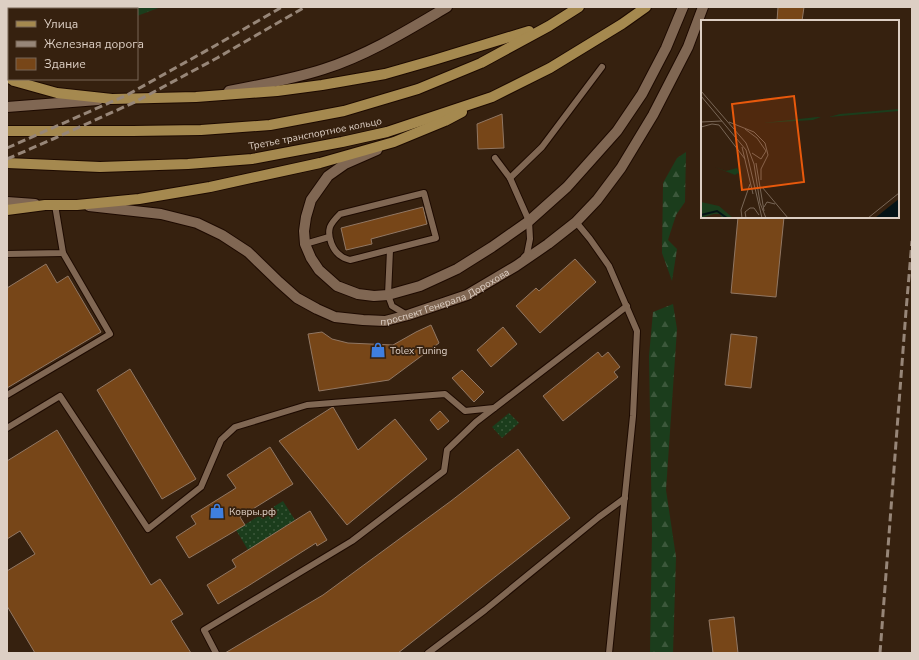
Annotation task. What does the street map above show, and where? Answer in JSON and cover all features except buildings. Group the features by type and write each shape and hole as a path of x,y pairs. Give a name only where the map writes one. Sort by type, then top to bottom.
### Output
{"main road":[{"path":"196,97 281,81 325,69 365,53 447,7"},
{"name":"Третье транспортное кольцо","path":"7,131 133,132 201,130 270,125 344,111 418,89 482,63 549,26 579,7"},
{"name":"Третье транспортное кольцо","path":"7,163 100,167 188,164 252,159 387,132 492,97 550,68 622,24 646,7"},
{"name":"проспект Генерала Дорохова","path":"394,142 345,164 328,176 311,200 306,216 304,231 305,244 311,258 319,270 337,286 358,294 374,296 388,295 420,286 457,268 492,247 529,221 567,187 617,131 642,94 666,48 683,7"},
{"name":"проспект Генерала Дорохова","path":"77,205 161,214 197,223 222,235 248,252 298,298 317,309 335,316 362,320 385,321 408,315 467,295 516,266 576,222 597,200 621,168 653,115 688,47 704,7"},
{"path":"7,107 112,99 196,97 277,91 322,85 385,74 549,26"},
{"path":"12,80 57,93 112,99"},
{"path":"7,202 77,205 139,199 210,187 320,163 394,142 445,121 492,97"},
{"path":"7,210 50,205"}],"lane":[{"path":"510,178 542,147 602,67"},
{"path":"495,158 510,178 529,221 530,239 527,254 516,266"},
{"path":"424,193 436,238 390,250 350,260 341,256 334,249 329,238 330,228 333,221 340,214 424,193"},
{"path":"7,395 110,334 63,253 50,205"},
{"path":"576,222 590,238 610,266 637,330 633,416 609,653"},
{"path":"305,244 329,238"},
{"path":"390,250 388,295 392,306 408,315"},
{"path":"7,254 63,253"},
{"path":"216,653 204,630 352,541 444,471 447,450 476,422 627,306"},
{"path":"7,428 60,396 148,529 201,487 221,440 235,426 306,405 445,394 465,411 494,408"},
{"path":"428,653 485,610 599,517 625,498"}],"green space":[{"path":"161,7 138,16 138,8 127,8"},
{"path":"686,152 685,202 676,215 668,240 677,249 672,281 662,253 663,183 677,158"},
{"path":"673,304 677,329 666,490 676,557 673,653 650,653 652,532 649,356 653,312"},
{"path":"509,413 519,423 502,438 492,427"},
{"path":"283,501 295,520 248,550 236,530"}],"railway":[{"path":"7,148 127,95 282,7"},
{"path":"7,159 135,102 217,58 305,7"},
{"path":"880,653 912,241"}],"place":[{"name":"Tolex Tuning","path":"378,350"},
{"name":"Ковры.рф","path":"217,511"}]}
